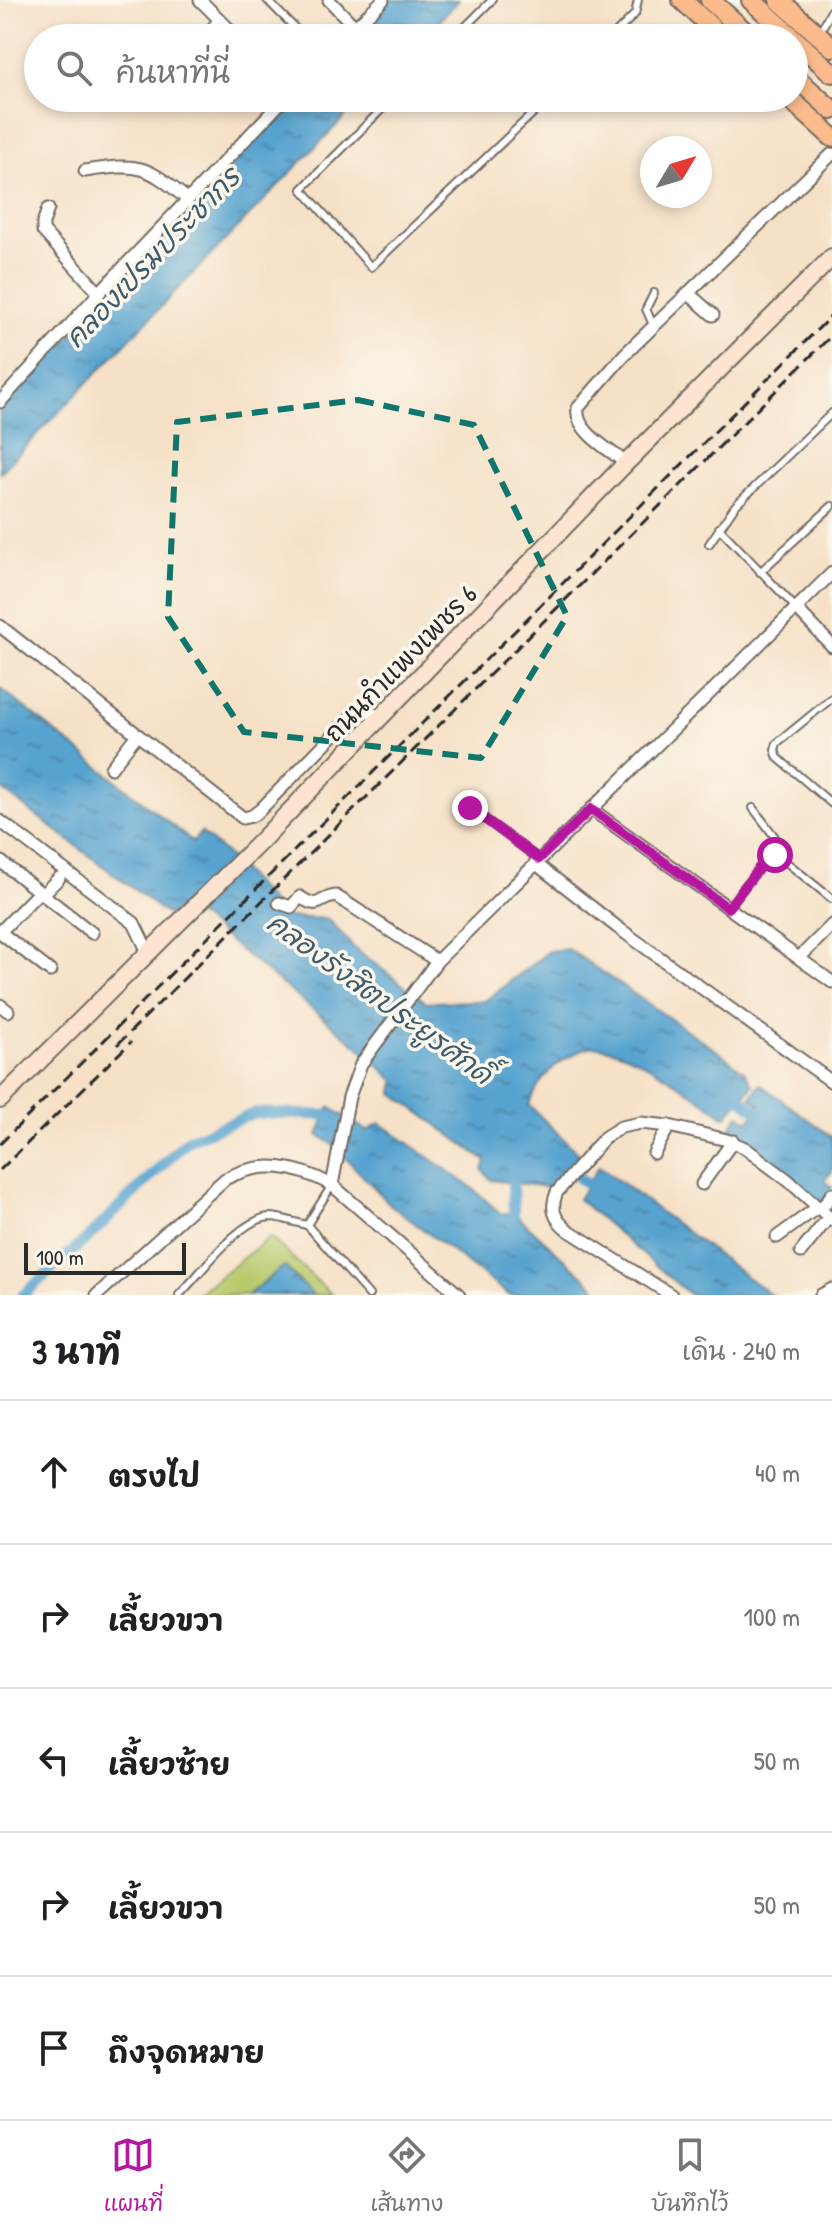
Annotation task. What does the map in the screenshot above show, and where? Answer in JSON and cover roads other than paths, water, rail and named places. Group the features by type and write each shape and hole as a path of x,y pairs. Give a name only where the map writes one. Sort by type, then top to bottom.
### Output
{"main road":[{"path":"682,0 708,24"},
{"path":"710,0 737,24"},
{"path":"751,0 777,24"},
{"path":"779,0 806,24"},
{"path":"808,26 825,41"},
{"path":"808,52 832,73"},
{"path":"808,89 832,110"},
{"path":"804,112 832,137"},
{"name":"ถนนกำแพงเพชร 6","path":"0,1100 262,840 626,463 832,257"}],"street":[{"path":"200,0 224,24"},
{"path":"329,0 352,24"},
{"path":"358,24 383,0"},
{"path":"216,24 220,20"},
{"path":"0,402 272,112"},
{"path":"626,463 583,427 576,412 609,370 832,154"},
{"path":"85,171 131,165 143,169 188,200"},
{"path":"48,209 43,231 99,293"},
{"path":"689,294 713,315"},
{"path":"332,1185 349,1097 361,1064 437,961 832,573"},
{"path":"796,608 832,646"},
{"path":"0,626 136,736 247,819 260,810 353,715 363,710 381,717"},
{"path":"111,768 136,736"},
{"path":"591,809 832,982"},
{"path":"0,821 134,923 148,952"},
{"path":"0,861 92,933"},
{"path":"537,861 617,927 832,1082"},
{"path":"50,971 0,932 59,878"},
{"path":"279,903 291,907 300,897 313,905 336,896 437,961"},
{"path":"800,957 832,925"},
{"path":"671,1295 558,1222 553,1211 553,1202 567,1181 605,1137 621,1127 641,1123 669,1126 733,1141 789,1181 825,1213"},
{"path":"654,1153 669,1126"},
{"path":"702,1184 733,1141"},
{"path":"97,1295 225,1179 243,1169 278,1167 311,1174 332,1185 459,1295"},
{"path":"801,1252 825,1213 832,1194"},
{"path":"777,1237 825,1213"},
{"path":"821,1295 832,1289"}],"lane":[{"path":"267,0 291,24"},
{"path":"468,24 492,0"},
{"path":"625,24 635,14 638,0"},
{"path":"825,41 832,9"},
{"path":"379,112 302,189 371,267 534,112"},
{"path":"654,293 646,309 654,327"},
{"path":"709,544 735,506 832,413"},
{"path":"760,572 832,506"},
{"path":"719,528 796,608"},
{"path":"832,698 777,743 775,750 778,758 832,804"},
{"path":"470,808 537,861"},
{"path":"753,808 775,837 780,857"},
{"path":"728,908 770,856 780,857 832,899"},
{"path":"307,1225 332,1185"},
{"path":"179,1295 234,1237 251,1224 269,1217 307,1225 369,1295"}],"water":[{"path":"389,0 459,0 436,24 366,24"},
{"name":"คลองเปรมประชากร","path":"282,112 349,112 0,473 0,411"},
{"path":"0,688 193,842 201,832 285,917 328,919 355,949 426,1002 485,1001 549,951 568,949 719,1052 744,1071 753,1085 726,1117 640,1061 604,1048 586,1048 560,1062 549,1072 529,1105 579,1154 555,1188 491,1180 483,1170 486,1161 393,1093 395,1081 360,1048 184,904 169,916 0,788"},
{"path":"760,1084 832,1137 832,1171 825,1181 832,1187 823,1203 727,1132 739,1115 749,1121 760,1104 751,1097"},
{"path":"330,1107 367,1131 380,1123 471,1187 500,1213 514,1213 604,1295 509,1295 391,1205 331,1143 318,1135"},
{"path":"599,1166 771,1295 690,1295 578,1199"},
{"path":"284,1266 313,1295 248,1295"}],"waterway":[{"path":"731,1091 768,1119"},
{"path":"23,1295 94,1232 188,1140 255,1113 325,1115 336,1122"},
{"name":"คลองรังสิตประยูรศักดิ์","path":"567,1168 597,1192"},
{"path":"512,1169 514,1228"}],"railway":[{"path":"0,1144 832,315"},
{"path":"117,1045 832,335"},
{"path":"0,1170 131,1042"}]}
